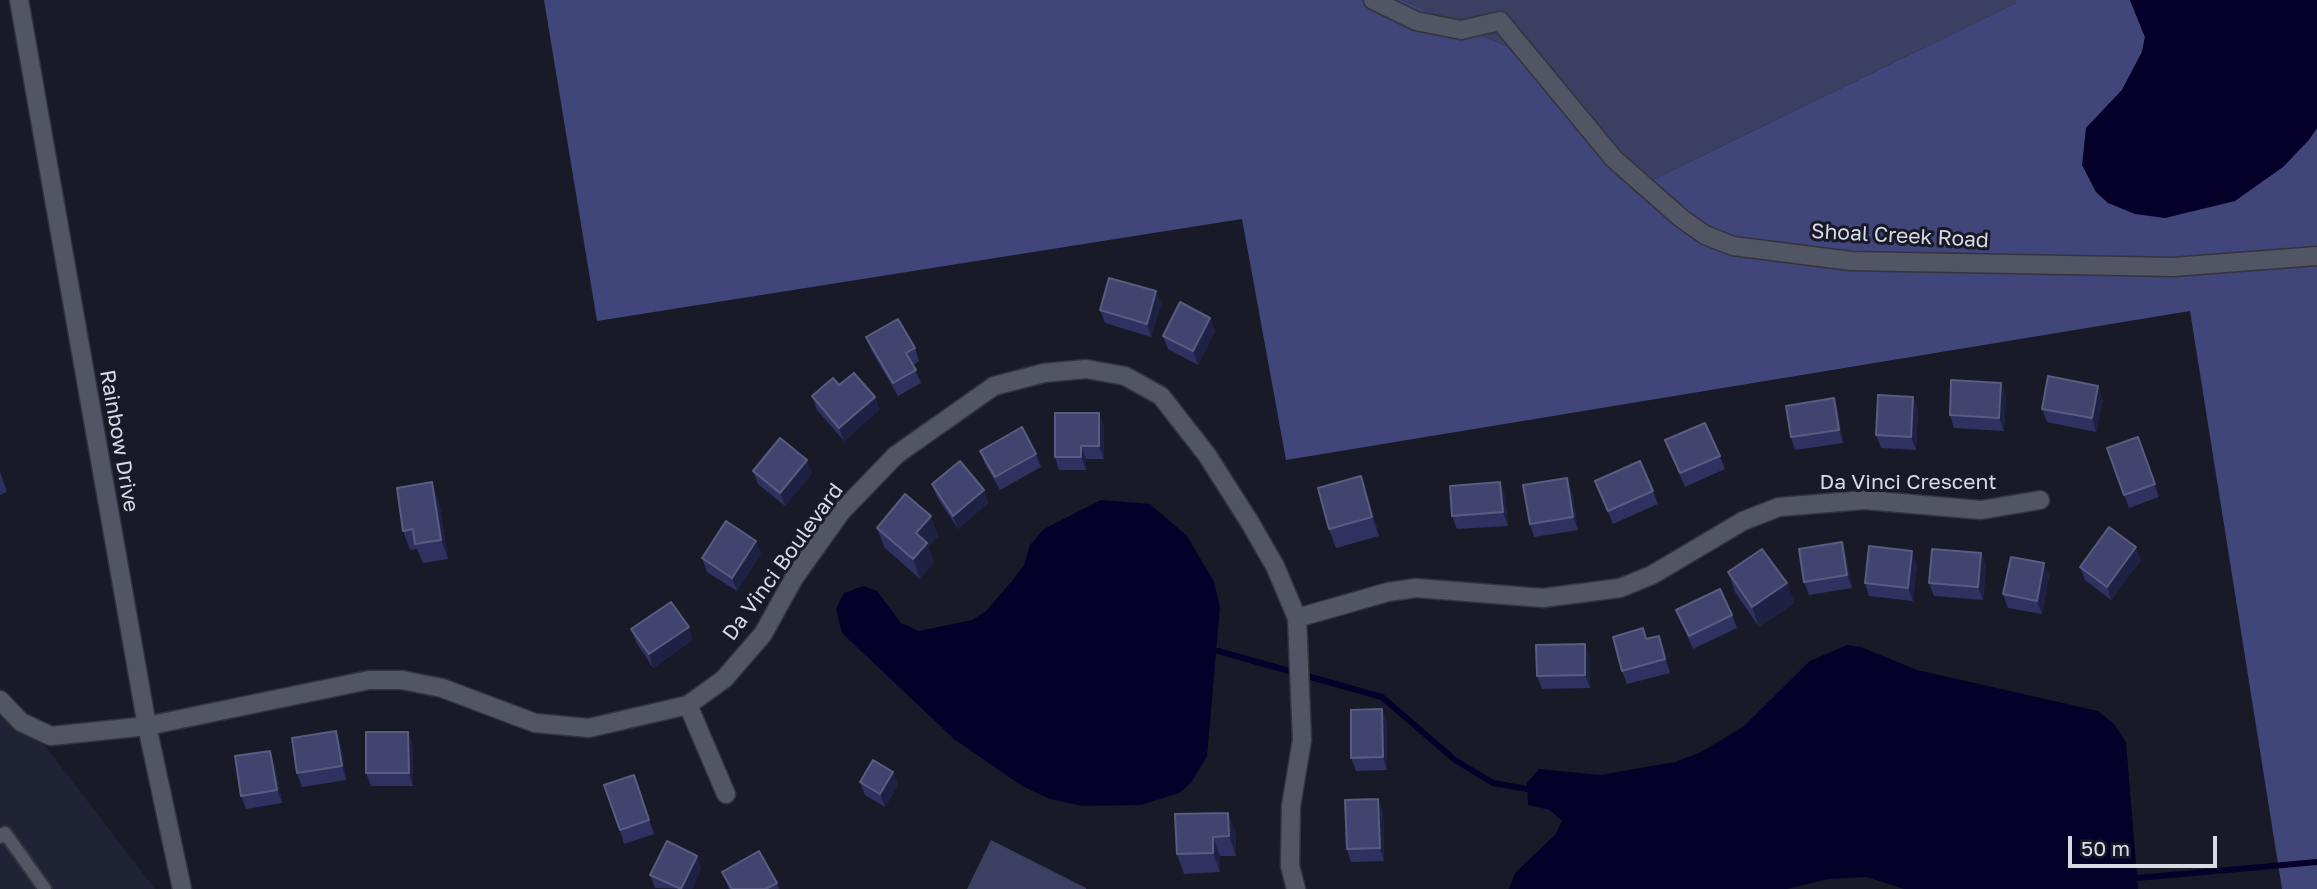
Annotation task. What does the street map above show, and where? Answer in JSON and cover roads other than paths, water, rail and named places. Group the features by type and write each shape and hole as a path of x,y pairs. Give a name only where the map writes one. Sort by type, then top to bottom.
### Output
{"street":[{"name":"Rainbow Drive","path":"19,0 147,726 182,889"},
{"name":"Shoal Creek Road","path":"1373,0 1416,21 1461,30 1506,17 1614,159 1681,218 1705,235 1733,246 1864,261 2173,267 2317,256"},
{"name":"Da Vinci Boulevard","path":"0,701 21,722 51,736 147,726 369,680 402,680 442,688 536,723 589,728 688,705 724,679 763,634 794,578 841,512 896,455 994,387 1044,373 1086,369 1125,376 1161,396 1207,455 1249,521 1275,566 1297,618 1302,740 1291,806 1290,866 1296,889"},
{"name":"Da Vinci Crescent","path":"1297,618 1388,592 1416,588 1543,598 1620,588 1651,575 1743,521 1779,507 1866,500 1981,510 2040,500"},
{"path":"688,705 726,794"}],"lane":[{"path":"0,837 5,834 45,889"}],"waterway":[{"path":"1218,651 1382,697 1455,760 1493,783 1527,789"},
{"path":"2137,878 2317,862"}]}
